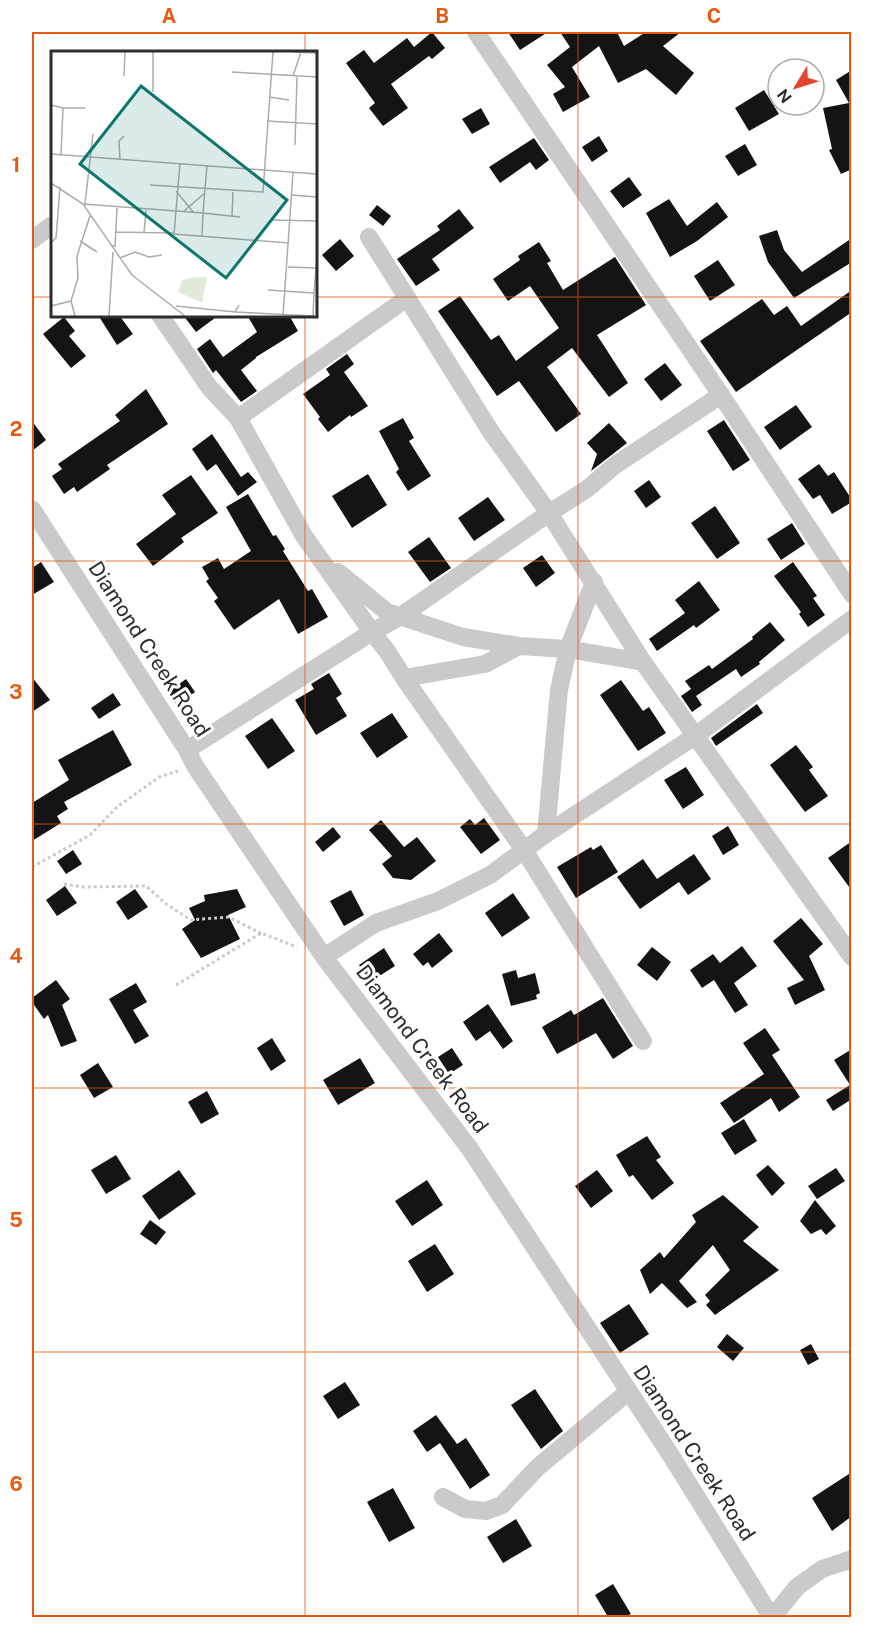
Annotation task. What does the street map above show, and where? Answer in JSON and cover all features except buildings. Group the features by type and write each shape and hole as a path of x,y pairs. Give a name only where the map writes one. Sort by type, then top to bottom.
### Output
{"street":[{"path":"476,32 852,594"},
{"path":"32,240 51,226"},
{"path":"369,237 491,432 549,513 643,662 695,736 844,930 852,957"},
{"path":"238,418 407,298"},
{"path":"161,316 208,387 238,418 304,536 387,651 524,850 643,1041"},
{"path":"191,758 372,632 401,616 587,489 614,466 721,395"},
{"name":"Diamond Creek Road","path":"32,509 191,758 324,957 470,1149 629,1391 772,1617"},
{"path":"304,536 344,578 387,612 463,637 519,646 568,649 643,662"},
{"path":"546,834 558,702 568,649 594,582"},
{"path":"324,957 376,922 438,901 490,875 546,834 695,736 852,619"},
{"path":"404,678 485,664 519,646"},
{"path":"443,1497 465,1509 486,1511 502,1505 538,1467 629,1391"},
{"path":"772,1617 797,1587 813,1575 822,1569 852,1559"}],"path":[{"path":"32,867 90,835 117,807 159,777 191,758"},
{"path":"64,884 83,887 146,886 166,904 191,920 228,917 261,933 324,957"},
{"path":"176,985 261,933"}]}
